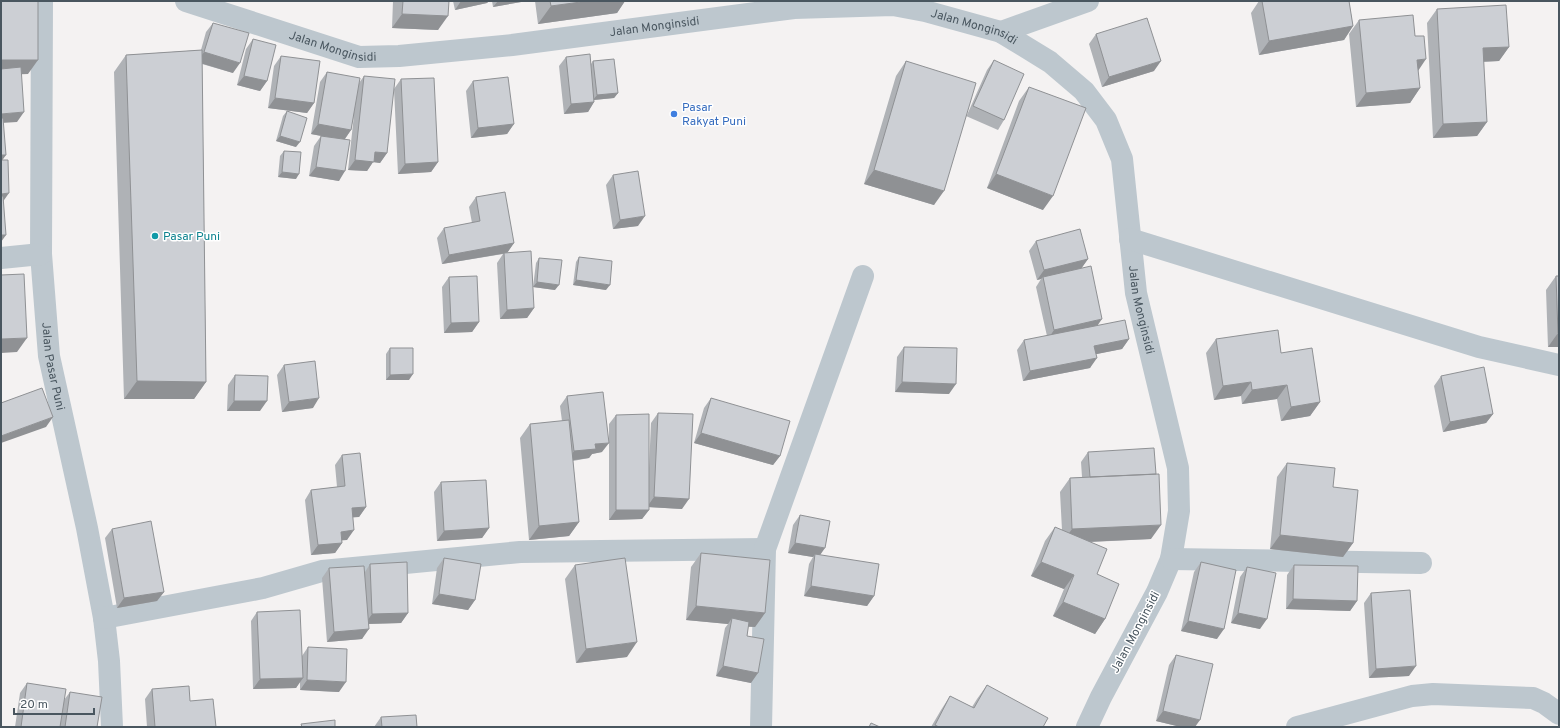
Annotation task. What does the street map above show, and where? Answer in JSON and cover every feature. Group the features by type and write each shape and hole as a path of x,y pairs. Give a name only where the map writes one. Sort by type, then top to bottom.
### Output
{"street":[{"name":"Jalan Pasar Puni","path":"42,1 41,254 49,356 87,528 104,618 109,661 112,727"},
{"name":"Jalan Monginsidi","path":"186,1 359,56 400,56 512,45 794,8 893,3 1001,32 1050,62 1084,91 1106,120 1122,159 1136,293 1178,468 1179,511 1171,559 1157,592 1101,697 1087,727"},
{"path":"1001,32 1088,1"},
{"path":"1130,239 1479,347 1559,365"},
{"path":"1,258 41,254"},
{"path":"761,727 765,549 863,276"},
{"path":"104,618 263,588 322,571 520,552 765,549"},
{"path":"1171,559 1421,563"},
{"path":"1297,727 1398,699 1428,694 1533,698 1544,703 1559,714"}],"building":[{"path":"1,1 38,1 38,60 1,60"},
{"path":"403,1 449,1 448,16 402,14"},
{"path":"550,1 588,1 551,6"},
{"path":"1262,1 1349,1 1353,26 1269,41"},
{"path":"1506,5 1509,47 1483,48 1487,122 1443,124 1437,9"},
{"path":"1413,15 1415,36 1424,36 1426,59 1417,60 1420,88 1366,93 1359,20"},
{"path":"1147,18 1161,61 1109,77 1096,34"},
{"path":"213,23 249,33 240,63 204,52"},
{"path":"253,39 276,45 267,81 244,76"},
{"name":"Pasar Puni","path":"202,50 206,382 137,381 126,55"},
{"path":"590,54 594,102 571,104 566,57"},
{"path":"281,56 320,61 314,103 275,98"},
{"path":"614,59 618,93 597,95 593,61"},
{"path":"994,60 1024,74 1004,120 973,106"},
{"path":"906,61 976,83 944,191 874,170"},
{"path":"21,67 24,112 1,114 1,69"},
{"path":"327,72 360,78 351,130 318,124"},
{"path":"364,76 395,79 387,153 375,152 374,162 355,160"},
{"path":"508,77 514,124 478,128 473,81"},
{"path":"434,78 438,162 405,164 401,79"},
{"path":"1029,87 1086,108 1053,196 996,174"},
{"path":"287,111 307,118 300,142 280,136"},
{"path":"1,118 3,118 6,155 1,155"},
{"path":"321,136 350,140 345,171 316,167"},
{"path":"284,151 301,152 299,174 282,172"},
{"path":"1,160 8,160 9,193 1,194"},
{"path":"638,171 645,216 620,220 613,175"},
{"path":"505,192 514,243 449,255 444,228 480,221 476,197"},
{"path":"1,196 3,196 6,235 1,235"},
{"path":"1080,229 1088,259 1044,270 1036,241"},
{"path":"531,251 534,308 507,310 504,253"},
{"path":"579,257 612,261 610,285 576,280"},
{"path":"539,258 562,260 559,285 537,282"},
{"path":"1091,266 1102,319 1054,330 1043,277"},
{"path":"24,274 27,338 1,339 1,275"},
{"path":"477,276 479,322 451,323 449,277"},
{"path":"1556,276 1559,276 1559,333 1558,333"},
{"path":"1125,320 1129,339 1094,346 1097,358 1030,371 1024,340"},
{"path":"1278,330 1281,353 1312,348 1320,402 1291,407 1287,385 1252,390 1251,382 1223,386 1216,339"},
{"path":"904,347 957,348 956,384 902,382"},
{"path":"390,348 413,348 413,374 390,375"},
{"path":"315,361 319,398 289,402 284,365"},
{"path":"1484,367 1493,414 1450,422 1441,376"},
{"path":"235,375 268,376 267,401 234,401"},
{"path":"42,388 53,417 1,436 1,403"},
{"path":"603,392 609,443 595,444 596,449 574,451 567,396"},
{"path":"711,398 790,421 780,456 701,433"},
{"path":"658,413 693,414 689,499 654,497"},
{"path":"649,414 649,510 616,510 616,415"},
{"path":"569,420 579,522 539,526 530,424"},
{"path":"1154,448 1156,474 1090,477 1088,452"},
{"path":"360,453 366,507 352,508 354,530 341,532 342,543 318,545 311,490 345,486 342,455"},
{"path":"1287,463 1335,468 1333,487 1358,490 1353,543 1280,535"},
{"path":"1159,474 1161,525 1072,529 1070,478"},
{"path":"486,480 489,528 444,531 441,482"},
{"path":"800,515 830,521 825,548 795,543"},
{"path":"151,521 164,592 124,598 112,529"},
{"path":"1055,527 1107,549 1097,574 1119,584 1105,619 1063,602 1074,575 1041,562"},
{"path":"701,553 770,560 765,613 696,606"},
{"path":"815,554 879,564 874,596 811,586"},
{"path":"444,558 481,564 475,600 439,594"},
{"path":"625,558 637,642 586,649 575,565"},
{"path":"407,562 408,613 372,614 370,564"},
{"path":"1201,562 1236,570 1224,629 1188,621"},
{"path":"1294,565 1358,566 1357,601 1293,599"},
{"path":"364,566 369,629 334,632 329,568"},
{"path":"1247,567 1276,573 1267,619 1238,613"},
{"path":"1410,590 1416,666 1376,669 1371,593"},
{"path":"300,610 303,678 260,679 257,612"},
{"path":"732,618 749,622 747,636 764,639 758,673 723,666"},
{"path":"308,647 347,649 346,682 307,680"},
{"path":"1176,655 1213,664 1200,720 1163,711"},
{"path":"27,683 66,689 60,727 21,727"},
{"path":"987,685 1048,718 1043,727 939,727 935,725 950,696 974,708"},
{"path":"189,686 190,701 213,699 216,727 155,727 152,689"},
{"path":"70,692 102,697 97,727 65,727"},
{"path":"416,715 417,727 382,727 381,717"},
{"path":"335,720 335,727 302,727 301,724"},
{"path":"871,723 880,727 869,727"}],"place":[{"name":"Pasar Rakyat Puni","path":"674,114"},
{"name":"Pasar Puni","path":"155,236"}]}
